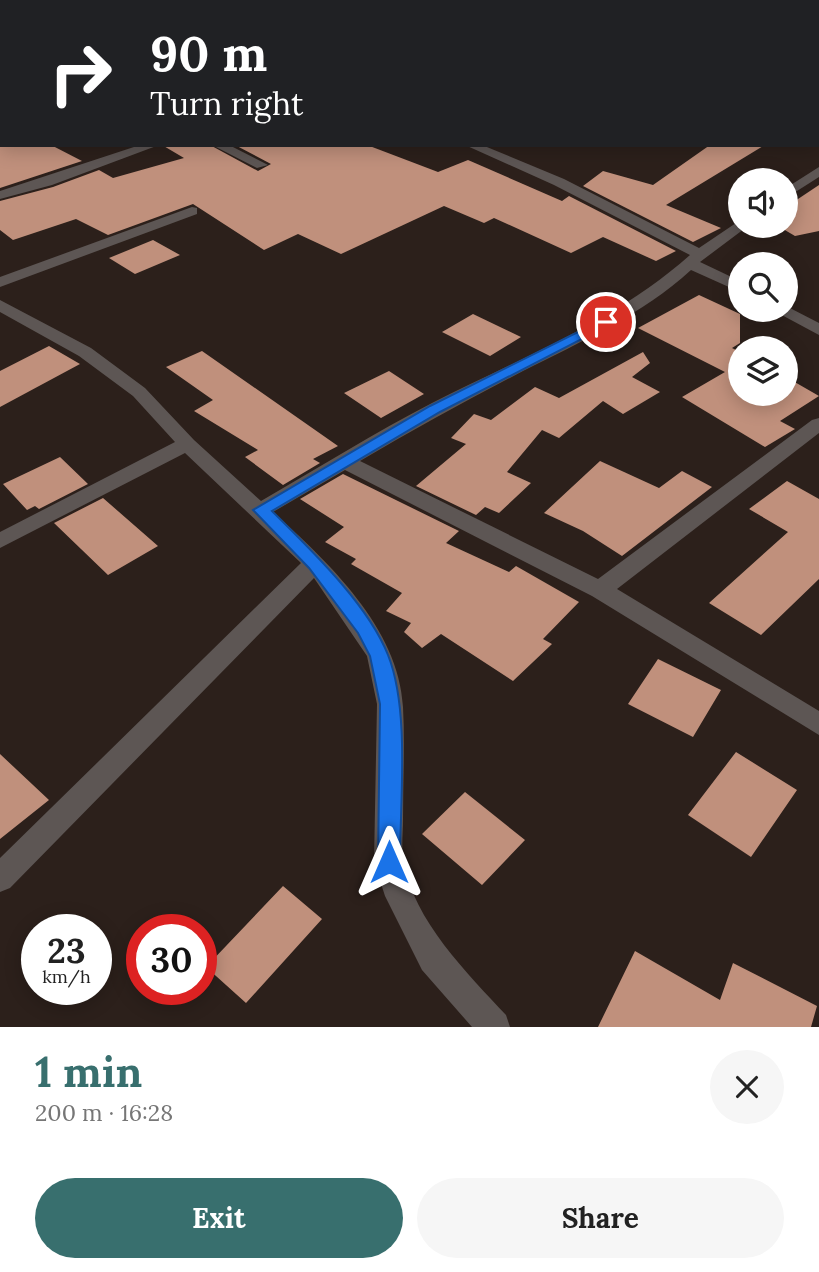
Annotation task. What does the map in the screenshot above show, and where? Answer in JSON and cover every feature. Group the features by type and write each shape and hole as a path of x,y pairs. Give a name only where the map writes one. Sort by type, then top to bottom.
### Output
{"street":[{"path":"0,195 47,183 147,147"},
{"path":"222,147 262,165"},
{"path":"476,147 559,182 728,280"},
{"path":"798,186 819,172"},
{"path":"0,282 192,211"},
{"path":"261,510 348,463 435,409 628,311 661,289 694,259 728,235"},
{"path":"0,305 85,352 139,392 187,444 315,563 364,629 386,677 390,704 389,862 400,896 433,959 494,1027"},
{"path":"798,318 819,330"},
{"path":"600,590 819,424"},
{"path":"0,541 187,444"},
{"path":"348,463 600,590 819,724"},
{"path":"0,878 315,563"}],"building":[{"path":"0,147 55,147 82,161 0,188"},
{"path":"165,147 214,147 258,171 271,164 239,147 372,147 438,172 468,160 562,201 569,196 676,251 656,261 603,237 571,253 494,218 484,223 444,206 341,254 298,234 264,250 193,204 108,235 76,219 13,240 0,230 0,201 53,187 99,170 113,178 184,158"},
{"path":"707,147 762,147 666,205 721,228 693,242 583,186 603,171 653,185"},
{"path":"819,185 819,231 798,235 798,199"},
{"path":"153,240 180,255 135,274 109,258"},
{"path":"699,295 728,308 728,322 740,322 740,336 728,336 728,406 798,406 798,384 819,396 780,421 795,429 765,447 682,397 725,372 638,328"},
{"path":"473,314 521,337 490,356 442,332"},
{"path":"49,346 80,364 0,407 0,371"},
{"path":"202,351 338,446 313,459 320,463 283,485 245,457 258,450 194,411 213,400 166,367"},
{"path":"643,352 650,363 632,377 660,392 623,414 603,401 559,438 542,430 507,472 531,483 499,513 485,507 476,515 416,486 466,444 451,438 474,414 491,420 535,387 559,398"},
{"path":"389,371 424,394 381,418 344,393"},
{"path":"60,457 88,484 39,509 35,506 27,510 3,484"},
{"path":"600,461 659,488 682,471 712,487 622,556 583,531 544,513"},
{"path":"343,474 459,531 446,543 509,572 516,566 579,602 543,639 552,644 513,681 441,634 422,648 404,632 411,623 386,611 402,593 351,564 356,559 325,542 344,527 300,499"},
{"path":"787,481 819,499 819,579 761,635 709,603 788,532 749,509"},
{"path":"103,498 158,546 108,575 54,523"},
{"path":"658,659 721,690 693,737 628,704"},
{"path":"736,752 797,790 751,857 688,815"},
{"path":"0,754 49,800 0,839"},
{"path":"465,792 525,840 482,885 422,834"},
{"path":"283,886 322,919 246,1003 217,977 217,955"},
{"path":"635,951 720,1000 733,963 817,1006 811,1027 598,1027"}],"route":[{"path":"389,862 390,704 386,677 379,656 364,629 315,563 261,510 348,463 435,409 606,322"}]}
